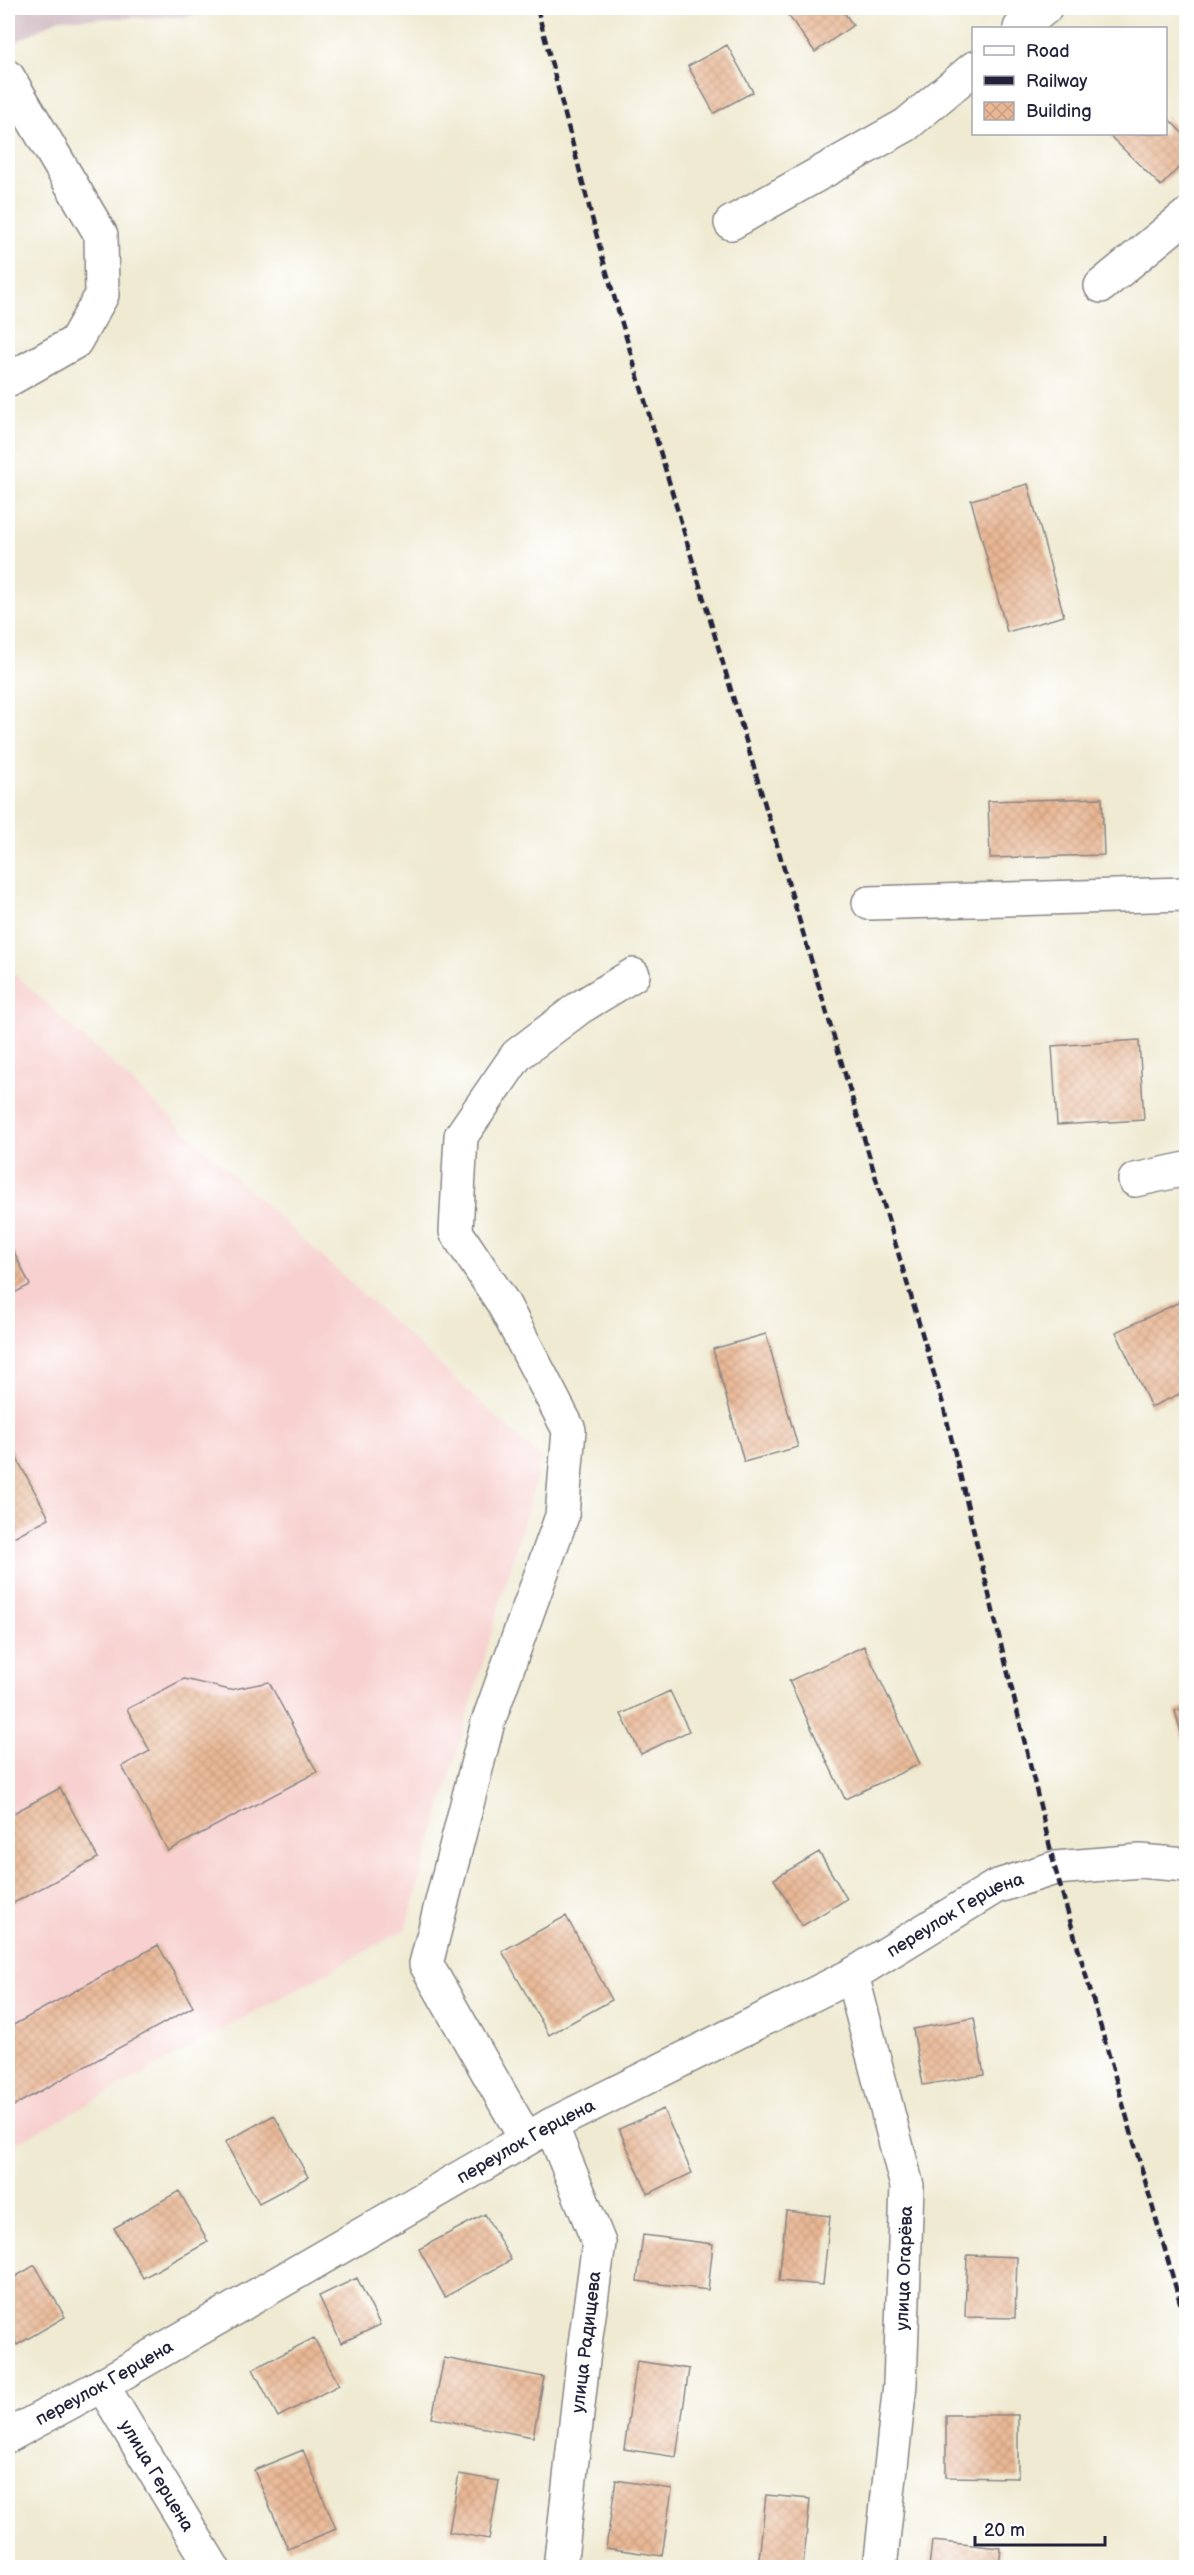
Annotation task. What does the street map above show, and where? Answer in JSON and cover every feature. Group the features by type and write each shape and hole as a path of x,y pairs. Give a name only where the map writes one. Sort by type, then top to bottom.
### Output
{"street":[{"path":"1021,27 1045,8"},
{"path":"730,223 906,125 972,70"},
{"path":"8,77 101,235 102,295 75,342 8,380"},
{"path":"1101,286 1186,216"},
{"path":"869,903 1186,894"},
{"name":"улица Радищева","path":"560,2568 584,2351 599,2242 538,2132 426,1964 488,1722 562,1516 569,1430 503,1303 456,1232 461,1136 517,1055 579,1008 633,975"},
{"path":"1135,1180 1186,1168"},
{"name":"переулок Герцена","path":"8,2436 102,2385 538,2132 852,1975 995,1887 1055,1868 1140,1861 1186,1865"},
{"name":"улица Огарёва","path":"852,1975 907,2186 900,2384 880,2568"},
{"name":"улица Герцена","path":"102,2385 213,2568"}],"shaded area":[{"path":"8,8 232,8 186,17 59,19 8,46"},
{"path":"8,968 542,1459 406,1929 8,2148"}],"building":[{"path":"783,8 841,8 853,25 815,52"},
{"path":"727,45 753,92 714,113 688,66"},
{"path":"1167,117 1186,137 1186,160 1161,186 1109,135 1167,135"},
{"path":"1028,484 1064,616 1007,632 971,500"},
{"path":"1102,798 1104,855 990,858 988,801"},
{"path":"1139,1040 1144,1120 1057,1125 1052,1046"},
{"path":"8,1240 30,1285 8,1296"},
{"path":"1186,1299 1186,1391 1151,1407 1116,1332"},
{"path":"766,1334 798,1447 744,1462 713,1349"},
{"path":"8,1442 49,1518 8,1540"},
{"path":"864,1646 920,1764 845,1799 789,1681"},
{"path":"184,1679 230,1690 269,1682 317,1772 168,1851 122,1766 150,1751 127,1709"},
{"path":"670,1691 689,1731 641,1754 621,1714"},
{"path":"1186,1708 1186,1750 1175,1711"},
{"path":"60,1788 98,1858 8,1906 8,1816"},
{"path":"819,1852 847,1899 802,1926 774,1879"},
{"path":"566,1916 612,2000 549,2035 502,1951"},
{"path":"158,1945 193,2007 8,2109 8,2028"},
{"path":"974,2018 984,2075 923,2085 913,2029"},
{"path":"663,2109 692,2173 648,2194 619,2129"},
{"path":"274,2115 308,2177 259,2203 225,2142"},
{"path":"179,2191 208,2242 143,2278 114,2228"},
{"path":"786,2211 830,2216 823,2285 779,2281"},
{"path":"485,2214 511,2260 445,2297 419,2249"},
{"path":"643,2235 713,2244 708,2290 637,2281"},
{"path":"967,2255 1017,2257 1015,2318 965,2317"},
{"path":"35,2265 65,2317 17,2345 8,2329 8,2281"},
{"path":"357,2278 380,2325 341,2343 319,2296"},
{"path":"314,2338 339,2385 278,2417 253,2369"},
{"path":"444,2358 544,2377 533,2437 432,2418"},
{"path":"637,2361 689,2369 676,2457 624,2449"},
{"path":"946,2415 1018,2415 1018,2478 946,2477"},
{"path":"303,2450 336,2529 288,2549 254,2470"},
{"path":"459,2474 499,2481 489,2539 449,2532"},
{"path":"616,2480 672,2489 662,2556 606,2548"},
{"path":"766,2495 810,2499 803,2568 758,2568"},
{"path":"932,2541 1001,2548 999,2568 929,2568"}],"railway":[{"path":"537,8 602,256 943,1404 1055,1868 1186,2323"}]}
